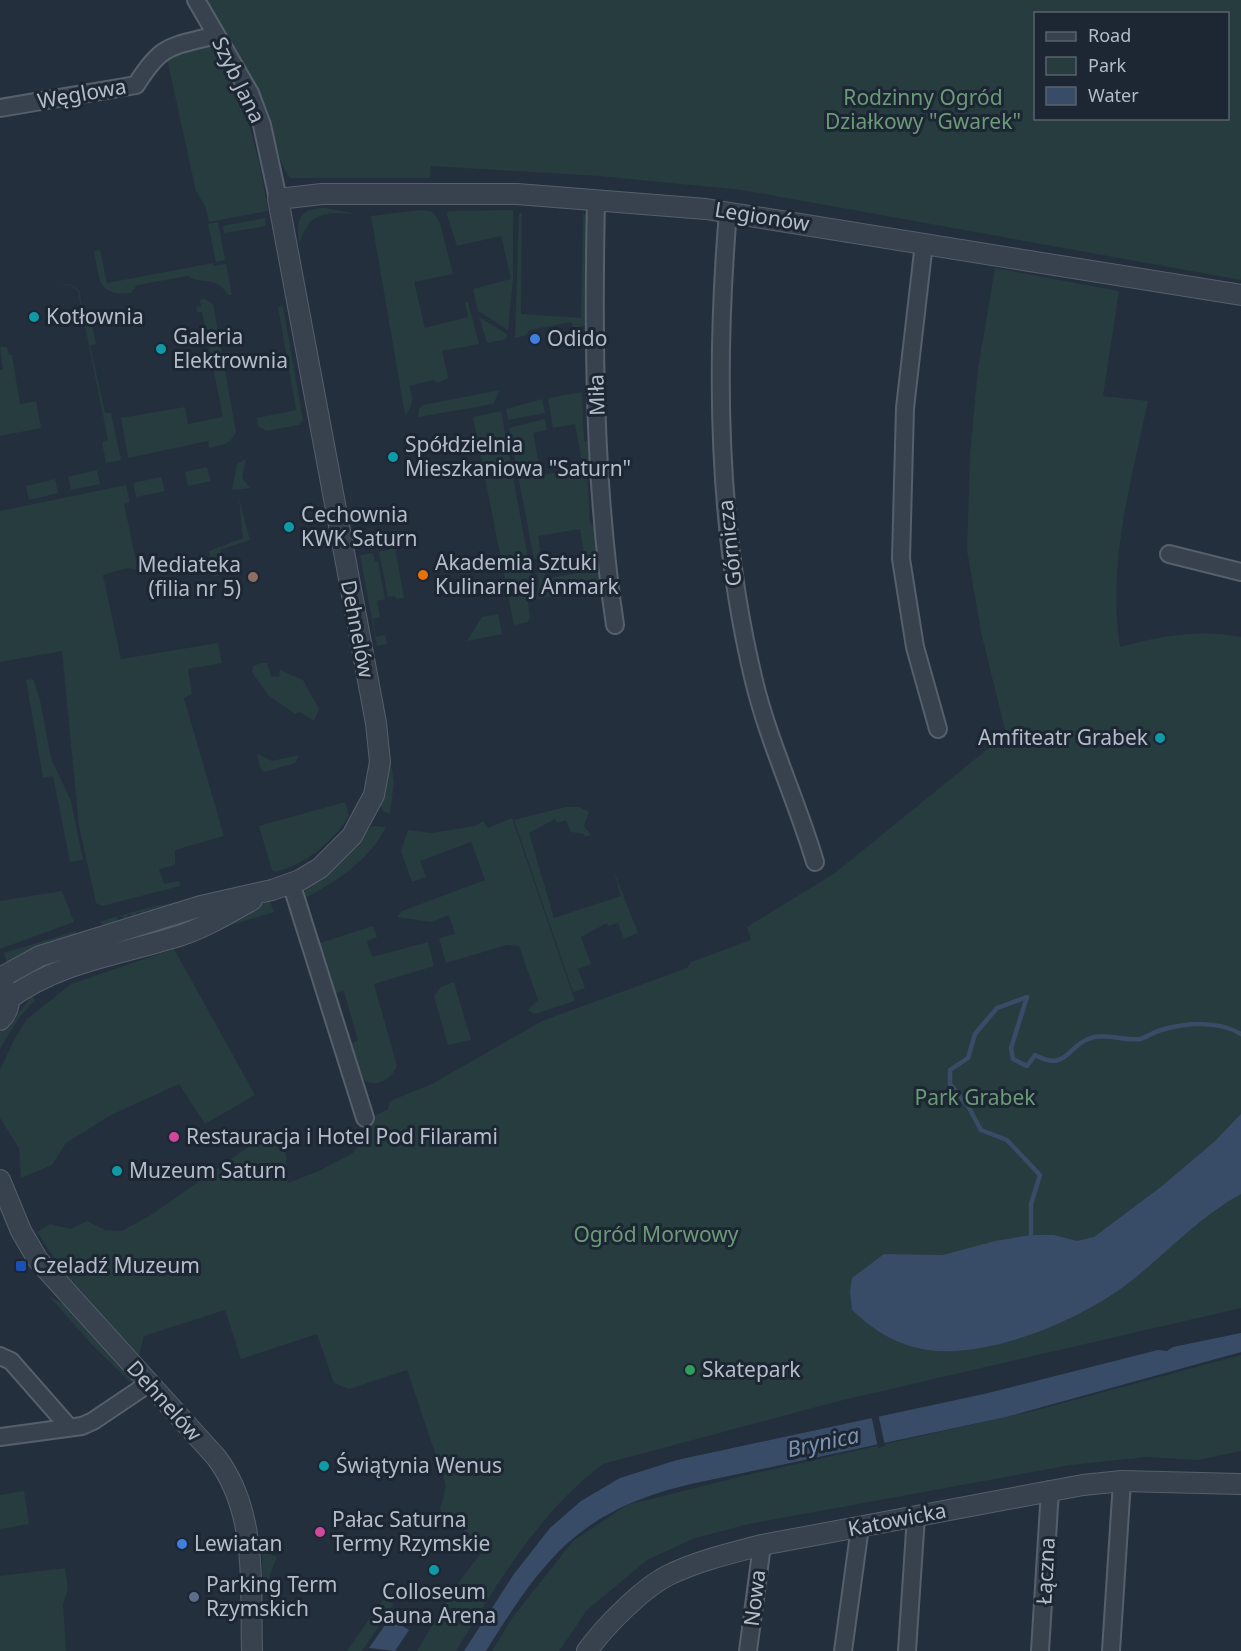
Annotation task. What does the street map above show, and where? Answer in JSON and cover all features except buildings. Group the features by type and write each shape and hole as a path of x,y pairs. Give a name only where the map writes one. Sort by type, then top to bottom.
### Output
{"street":[{"name":"Szyb Jana","path":"196,0 250,93 262,125 278,199"},
{"name":"Węglowa","path":"0,108 136,85 153,59 166,49 216,35"},
{"name":"Legionów","path":"278,199 322,194 517,194 728,212 1241,295"},
{"name":"Dehnelów","path":"3,986 31,984 66,969 184,935 222,917 264,892 306,877 328,862 357,829 376,787 380,754 278,199"},
{"name":"Miła","path":"596,200 595,299 600,490 615,625"},
{"name":"Górnicza","path":"728,212 721,409 728,549 754,683 770,736 815,862"},
{"path":"924,243 905,408 901,559 915,646 938,729"},
{"path":"1169,554 1241,572"},
{"path":"291,883 365,1118"},
{"path":"0,1020 7,1012 3,986"},
{"name":"Dehnelów","path":"0,1180 21,1231 38,1260 216,1457 232,1480 241,1504 249,1552 252,1651"},
{"path":"0,1356 11,1361 69,1427"},
{"path":"0,1437 69,1427 93,1421 148,1384"},
{"path":"1111,1651 1122,1480"},
{"name":"Katowicka","path":"592,1649 622,1610 671,1573 714,1557 762,1545 1050,1490 1122,1480 1241,1484"},
{"name":"Łączna","path":"1040,1651 1050,1490"},
{"path":"907,1651 916,1516"},
{"path":"843,1651 860,1527"},
{"name":"Nowa","path":"748,1651 762,1545"}],"green space":[{"name":"Rodzinny Ogród Działkowy \"Gwarek\"","path":"205,0 1241,0 1241,280 742,190 599,176 431,166 430,178 290,178 281,161 259,91"},
{"path":"211,45 222,56 240,97 255,148 268,211 209,222 205,206 196,191 167,59 177,52"},
{"path":"326,208 355,214 335,213 313,219 303,233 299,244 298,228 301,217 310,210"},
{"path":"421,210 433,212 440,223 453,274 414,282 425,328 468,317 465,303 468,302 479,344 442,351 448,378 438,383 433,380 409,386 412,401 405,415 371,216"},
{"path":"513,210 513,279 508,330 478,311 473,289 511,279 501,236 457,246 447,215 448,211"},
{"path":"522,213 521,314 581,318 583,214 588,215 590,325 573,328 572,322 529,330 527,335 515,338 519,214"},
{"path":"265,218 266,226 224,233 223,226"},
{"path":"218,222 225,260 216,262 208,224"},
{"path":"100,250 107,283 213,263 214,266 226,264 232,295 228,295 214,282 188,276 137,285 131,293 111,292 105,288 99,277 94,251"},
{"name":"Park Grabek","path":"995,268 1119,291 1103,396 1148,401 1128,493 1119,554 1116,585 1120,647 1180,635 1210,634 1241,637 1241,1308 839,1401 603,1464 580,1483 539,1527 487,1600 456,1651 417,1651 455,1587 485,1548 440,1510 446,1485 407,1370 349,1389 334,1383 317,1334 241,1359 225,1310 144,1336 139,1356 60,1267 37,1232 50,1224 71,1229 87,1221 105,1230 122,1231 151,1215 274,1129 286,1155 288,1183 319,1171 353,1153 368,1131 363,1123 388,1109 390,1101 432,1084 542,1021 687,968 691,962 751,940 747,927 835,873 1006,734 981,632 967,550 970,455 978,368"},
{"path":"70,284 79,290 84,315 90,314 96,344 90,345 105,413 111,413 121,460 106,463 102,442 108,440 78,291 70,285 57,287"},
{"path":"205,299 213,304 236,432 228,442 218,446 209,448 208,441 128,458 121,418 185,407 188,424 223,417 202,312 197,312 196,307 201,306 200,300"},
{"path":"283,306 303,420 299,425 266,431 258,426 257,418 296,410 278,307"},
{"path":"479,317 507,334 507,339 487,343"},
{"path":"0,347 7,347 9,355 12,355 20,404 36,401 41,428 0,436 0,370 3,369"},
{"path":"500,390 493,404 419,417 418,415 419,408 423,405"},
{"path":"582,392 584,441 593,442 593,464 587,470 590,523 597,527 605,587 536,599 539,582 536,565 542,564 546,579 587,571 580,529 538,536 541,557 534,559 509,428 545,419 547,430 533,433 541,475 583,468 575,424 553,428 548,398"},
{"path":"542,399 545,413 508,420 506,409"},
{"path":"501,411 532,581 528,602 530,618 527,622 514,625 473,417"},
{"path":"246,459 242,478 250,488 232,490 237,464"},
{"path":"207,467 211,481 188,486 185,472"},
{"path":"97,470 100,484 71,490 68,477"},
{"path":"161,477 165,491 136,497 133,483"},
{"path":"55,479 58,493 29,500 26,486"},
{"path":"126,485 130,502 124,504 138,570 128,568 103,575 121,659 218,643 222,663 188,669 192,694 184,698 224,836 175,850 175,865 159,869 164,884 179,881 180,886 102,906 96,903 79,826 62,651 0,662 0,511"},
{"path":"239,499 250,540 220,550 224,574 213,577 209,551 243,538"},
{"path":"395,548 404,598 396,599 395,596 388,597 379,552"},
{"path":"373,553 375,562 378,561 385,599 377,601 380,617 373,619 376,637 385,635 387,644 377,646 360,555"},
{"path":"498,614 502,634 467,641 482,617"},
{"path":"267,663 271,676 279,677 280,670 303,680 319,709 314,721 300,712 295,714 268,695 252,672 253,666"},
{"path":"33,679 40,700 51,758 71,801 83,860 70,862 53,776 43,778 26,680"},
{"path":"387,743 394,782 390,814 383,811 380,803"},
{"path":"257,754 272,761 299,755 295,763 264,772 261,770"},
{"path":"345,802 349,816 335,835 308,858 275,872 272,870 259,826"},
{"path":"566,807 579,807 589,812 584,826 591,835 585,837 584,834 571,832 566,820 557,823 555,819 529,833 554,918 621,896 613,869 638,933 624,939 618,923 608,926 607,923 581,937 591,964 578,969 585,988 573,992 514,820"},
{"path":"512,818 575,1001 535,1014 528,1010 538,1000 519,946 507,945 446,963 439,938 455,934 449,915 431,922 397,917 402,911 485,880 471,842 420,861 426,877 412,882 401,851 408,830 432,833 475,826 483,821 488,828"},
{"path":"373,826 386,827 370,851 340,877 304,899 304,893 311,883 341,861 364,833"},
{"path":"62,891 74,922 0,949 0,901"},
{"path":"191,900 181,906 170,904 169,907 163,906 162,909 155,908 154,912 146,910 144,913 137,912 136,916 128,914 127,919 118,916 156,906"},
{"path":"270,901 274,912 231,925 231,918"},
{"path":"118,916 117,921 125,923 107,926 99,922 110,919"},
{"path":"373,926 377,937 367,941 372,957 428,942 434,966 374,984 397,1066 391,1076 377,1083 361,1079 354,1067 347,1044 358,1041 344,991 333,994 317,944"},
{"path":"76,931 75,937 8,966 4,953"},
{"path":"174,949 255,1095 205,1124 179,1084 111,1115 66,1143 52,1165 21,1178 19,1148 0,1118 0,1070 27,1019 71,984"},
{"path":"454,982 471,1040 448,1045 434,996 441,987"},
{"path":"32,995 35,1000 18,1019 0,1049 0,1032 14,1020"},
{"path":"48,1295 69,1308 133,1378 131,1383 94,1347"},
{"path":"1241,1355 1241,1451 1198,1460 1147,1457 1071,1465 749,1524 695,1538 647,1560 587,1610 559,1651 492,1651 512,1618 573,1541 627,1505 743,1476 1037,1410"},
{"path":"24,1491 29,1524 0,1529 0,1495"},
{"path":"262,1551 277,1557 270,1574 270,1588 263,1583"},
{"path":"65,1568 68,1589 63,1604 66,1651 0,1651 0,1576"},
{"path":"384,1598 394,1604 362,1651 347,1651"}],"water":[{"path":"1241,1114 1241,1194 1208,1215 1119,1290 1074,1316 1019,1339 961,1351 934,1351 910,1346 886,1336 852,1310 850,1291 852,1278 884,1254 943,1255 995,1241 1031,1235 1054,1235 1077,1241 1094,1237 1162,1186 1214,1142"},
{"name":"Brynica","path":"1241,1333 1241,1352 1006,1417 691,1484 620,1508 569,1542 547,1564 527,1589 486,1651 464,1651 514,1574 550,1528 581,1501 620,1478 677,1460 984,1394 1158,1350 1167,1351 1173,1347"},
{"path":"390,1618 409,1630 395,1651 369,1648"}],"pier":[{"path":"878,1413 885,1446 878,1448 871,1414"}],"waterway":[{"path":"1027,997 997,1008 975,1034 968,1058 950,1070 950,1084 968,1106 981,1130 1007,1140 1040,1175 1031,1204 1031,1235"},
{"path":"1027,997 1011,1048 1013,1059 1027,1066 1035,1055 1046,1060 1061,1059 1078,1045 1094,1037 1140,1039 1158,1031 1191,1024 1222,1026 1241,1034"}],"place":[{"name":"Kotłownia","path":"34,317"},
{"name":"Odido","path":"535,339"},
{"name":"Galeria Elektrownia","path":"161,349"},
{"name":"Spółdzielnia Mieszkaniowa \"Saturn\"","path":"393,457"},
{"name":"Cechownia KWK Saturn","path":"289,527"},
{"name":"Akademia Sztuki Kulinarnej Anmark","path":"423,575"},
{"name":"Mediateka (filia nr 5)","path":"253,577"},
{"name":"Amfiteatr Grabek","path":"1160,738"},
{"name":"Restauracja i Hotel Pod Filarami","path":"174,1137"},
{"name":"Muzeum Saturn","path":"117,1171"},
{"name":"Czeladź Muzeum","path":"21,1266"},
{"name":"Skatepark","path":"690,1370"},
{"name":"Świątynia Wenus","path":"324,1466"},
{"name":"Pałac Saturna Termy Rzymskie","path":"320,1532"},
{"name":"Lewiatan","path":"182,1544"},
{"name":"Colloseum Sauna Arena","path":"434,1570"},
{"name":"Parking Term Rzymskich","path":"194,1597"}],"park label":[{"name":"Ogród Morwowy","path":"656,1235"}]}
